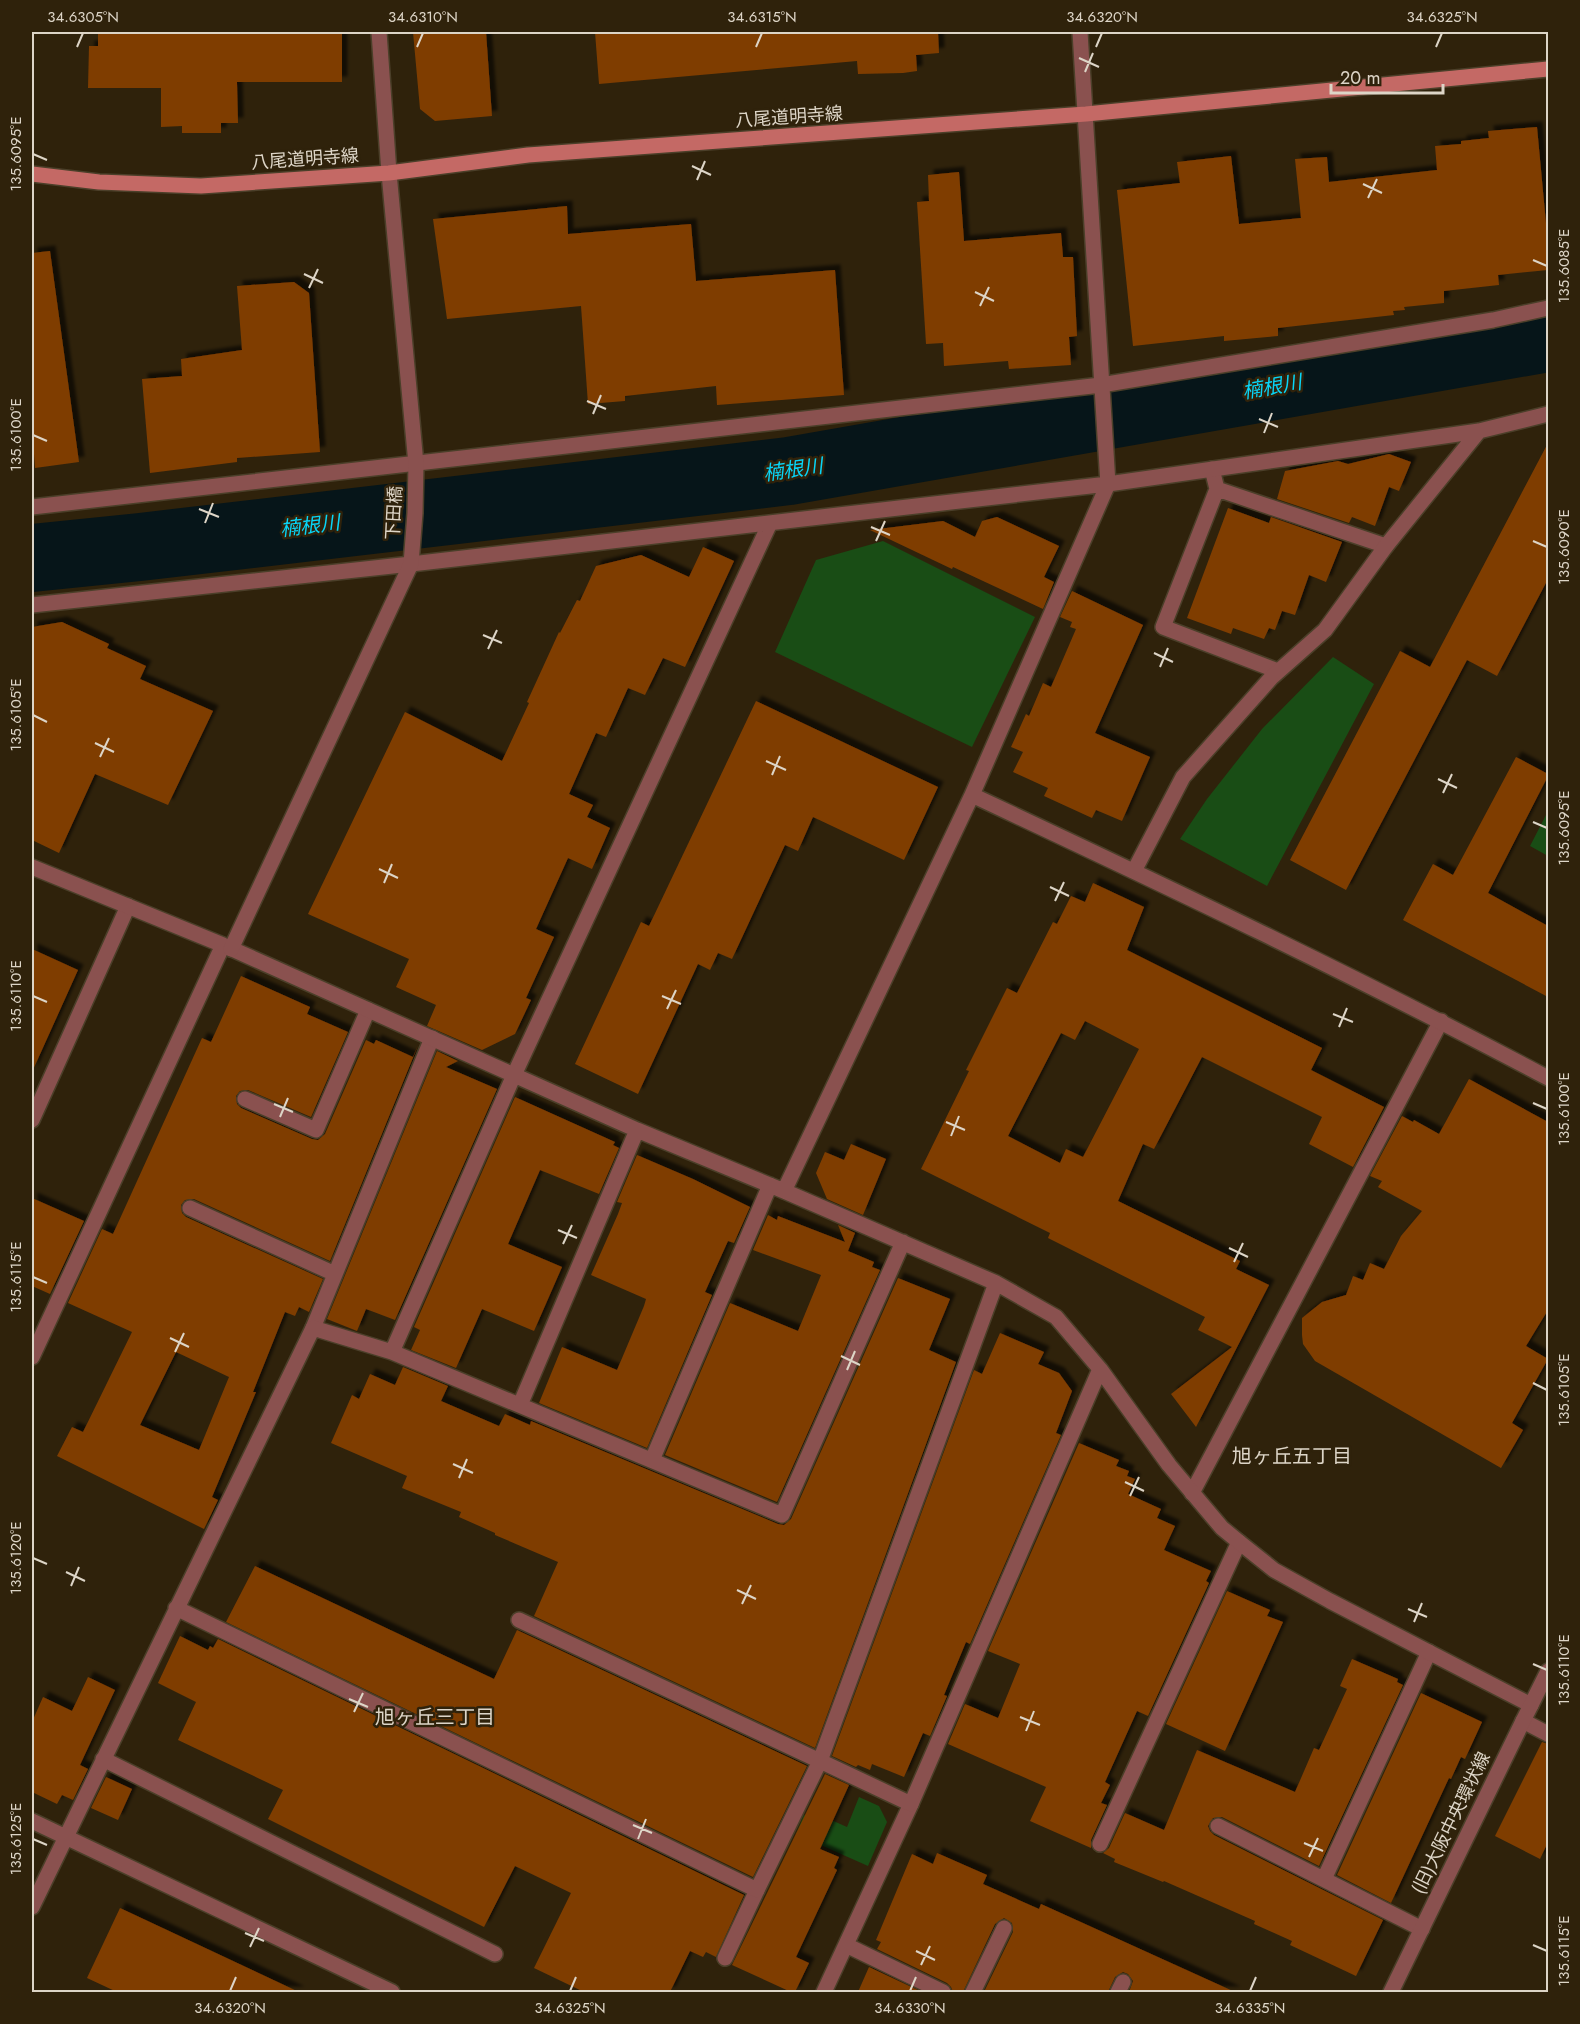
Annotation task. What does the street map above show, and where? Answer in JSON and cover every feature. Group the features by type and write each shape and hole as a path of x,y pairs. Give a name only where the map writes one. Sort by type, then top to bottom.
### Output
{"main road":[{"name":"八尾道明寺線","path":"32,174 99,182 201,186 389,172 528,155 1086,114 1548,69"}],"street":[{"name":"下田橋","path":"379,32 389,172 416,464 411,564"},
{"path":"652,1460 777,1188 972,795 1108,484 1080,32"},
{"path":"32,507 1101,385 1493,320 1548,308"},
{"path":"32,605 1108,484 1479,431 1548,414"},
{"path":"1134,871 1183,777 1278,671 1325,630 1386,546 1479,431"},
{"path":"1212,469 1217,489 1163,627 1278,671"},
{"path":"1217,489 1386,546"},
{"path":"392,1352 514,1076 770,523"},
{"path":"32,1357 411,564"},
{"path":"972,795 1134,871 1441,1021 1548,1078"},
{"path":"32,867 227,947 637,1130 996,1283 1056,1317 1100,1369 1169,1466 1222,1528 1274,1570 1531,1705"},
{"path":"32,1120 128,906"},
{"path":"245,1099 316,1130 368,1010"},
{"path":"1192,1493 1441,1021"},
{"path":"32,1907 313,1328 432,1038"},
{"path":"520,1405 637,1130"},
{"path":"190,1208 335,1274"},
{"path":"313,1328 392,1352 782,1515 903,1242"},
{"path":"725,1958 820,1761 996,1283"},
{"path":"824,1992 911,1804 1100,1369"},
{"path":"1100,1844 1239,1542"},
{"path":"176,1608 757,1890"},
{"path":"519,1620 911,1804"},
{"path":"1324,1879 1429,1652"},
{"name":"(旧)大阪中央環状線","path":"1391,1992 1548,1671"},
{"path":"1522,1721 1548,1734"},
{"path":"103,1759 495,1954"},
{"path":"32,1821 392,1992"},
{"path":"1218,1826 1422,1929"},
{"path":"973,1992 1004,1928"},
{"path":"846,1945 943,1992"}],"green space":[{"path":"883,541 1035,617 972,747 775,652 816,560"},
{"path":"1333,657 1374,684 1267,886 1180,839 1207,799 1262,729"},
{"path":"1548,811 1548,856 1530,846"},
{"path":"859,1797 879,1806 887,1822 868,1866 796,1834 804,1815 826,1825 829,1819 847,1827"}],"building":[{"path":"98,32 342,32 342,82 237,82 238,123 221,123 221,133 182,133 182,126 161,127 161,88 88,88 89,46 98,46"},
{"path":"413,32 486,32 492,116 435,121 420,109"},
{"path":"595,32 938,32 939,53 916,55 917,71 903,73 858,74 857,61 599,84"},
{"path":"1537,127 1548,245 1548,270 1498,275 1499,285 1444,291 1444,303 1404,307 1405,310 1393,311 1394,315 1278,328 1278,336 1224,341 1224,336 1133,346 1117,190 1180,183 1177,162 1231,156 1239,224 1301,218 1295,159 1327,157 1329,182 1437,170 1435,146 1461,144 1461,141 1489,138 1488,131"},
{"path":"959,172 964,241 1061,233 1063,257 1073,257 1077,336 1069,337 1071,365 1009,369 1008,361 944,366 943,343 926,344 917,202 929,201 928,175"},
{"path":"567,206 568,234 691,224 696,281 835,270 844,395 717,405 716,386 625,396 625,401 588,404 581,306 447,319 433,219"},
{"path":"50,251 79,462 35,468 32,426 32,253"},
{"path":"294,282 309,293 320,452 237,458 237,462 150,473 142,379 182,376 181,359 242,350 237,286"},
{"path":"1548,443 1548,579 1497,676 1467,660 1346,890 1290,860 1400,651 1430,667"},
{"path":"1389,454 1411,462 1399,491 1389,487 1375,526 1352,517 1349,523 1277,499 1285,471 1338,461 1348,464"},
{"path":"1228,508 1269,523 1271,517 1342,542 1326,582 1309,575 1295,615 1282,611 1275,630 1269,628 1264,639 1233,628 1231,634 1187,618"},
{"path":"997,517 1059,546 1044,577 1054,582 1043,609 870,530 943,521 975,537 982,521"},
{"path":"703,547 734,561 685,667 663,658 645,695 628,688 606,737 596,733 569,794 593,805 587,817 610,828 592,869 568,858 536,929 554,937 526,998 531,1000 515,1034 482,1050 427,1026 436,1005 396,987 409,959 308,914 405,712 502,761 559,632 577,600 580,601 596,566 641,555 689,577"},
{"path":"1072,591 1143,625 1095,733 1150,757 1122,821 1096,810 1092,818 1044,796 1048,788 1013,772 1023,752 1011,747 1026,714 1029,716 1043,683 1051,687 1076,629 1070,627 1072,622 1060,617"},
{"path":"62,622 109,644 107,648 146,666 140,679 213,711 168,805 95,774 59,853 32,840 32,627"},
{"path":"756,701 938,787 904,860 813,817 798,851 785,845 732,959 718,953 710,970 698,964 638,1094 575,1064 641,922 649,926"},
{"path":"1516,757 1548,776 1488,893 1548,926 1548,997 1403,920 1433,864 1453,875"},
{"path":"1093,883 1144,907 1127,950 1322,1048 1311,1070 1384,1107 1353,1167 1309,1144 1322,1117 1202,1057 1154,1149 1143,1144 1118,1201 1240,1261 1236,1269 1269,1285 1196,1427 1171,1394 1232,1347 1198,1330 1205,1317 1048,1238 1050,1233 921,1169 969,1071 966,1070 1007,988 1017,993 1053,922 1057,924 1071,896 1085,902","holes":["1085,1021 1139,1049 1083,1157 1066,1149 1060,1163 1008,1136 1061,1033 1075,1040"]},
{"path":"32,949 78,970 32,1072"},
{"path":"241,976 310,1007 307,1014 348,1032 311,1117 248,1090 240,1091 236,1096 237,1104 241,1108 318,1140 325,1134 366,1040 374,1044 376,1040 413,1057 419,1043 330,1261 194,1199 185,1200 181,1205 182,1213 186,1217 323,1279 309,1312 299,1307 295,1316 285,1312 253,1392 256,1392 212,1497 218,1500 204,1529 57,1456 72,1427 83,1432 132,1332 68,1303 102,1229 113,1234 202,1038 211,1042","holes":["176,1352 229,1377 199,1450 140,1425"]},
{"path":"437,1051 458,1061 446,1067 497,1089 395,1320 366,1309 357,1331 327,1319"},
{"path":"1469,1079 1548,1122 1548,1310 1526,1346 1548,1359 1512,1423 1523,1430 1501,1468 1315,1361 1303,1344 1302,1335 1302,1318 1322,1302 1346,1295 1353,1276 1363,1280 1370,1263 1384,1269 1401,1236 1422,1211 1378,1187 1382,1181 1370,1176 1402,1116 1439,1134"},
{"path":"515,1097 615,1142 613,1145 619,1148 599,1194 540,1170 508,1244 562,1267 534,1331 482,1309 456,1368 411,1350 420,1330 414,1327"},
{"path":"851,1144 886,1159 863,1215 827,1199 816,1173 825,1152 844,1160"},
{"path":"637,1155 750,1207 734,1243 728,1241 705,1292 712,1295 647,1448 539,1403 562,1347 617,1370 644,1306 646,1299 591,1275 618,1214 622,1203 617,1202"},
{"path":"32,1198 84,1221 50,1294 32,1286"},
{"path":"768,1215 777,1220 778,1216 845,1242 838,1225 855,1233 848,1251 874,1262 872,1267 880,1270 777,1502 665,1455 730,1303 798,1331 821,1275 753,1250"},
{"path":"898,1278 950,1299 929,1350 956,1362 815,1748 534,1616 558,1562 459,1517 461,1512 402,1488 407,1476 331,1443 352,1395 359,1399 370,1374 395,1385 403,1367 448,1386 441,1401 499,1426 505,1414 530,1425 531,1421 784,1525 791,1519"},
{"path":"1000,1333 1044,1352 1038,1364 1059,1373 1072,1391 1056,1433 1061,1435 970,1644 966,1642 930,1736 923,1733 904,1777 872,1764 870,1770 858,1765 856,1767 832,1756 974,1370 982,1374"},
{"path":"1079,1443 1119,1460 1116,1466 1129,1471 1127,1476 1135,1479 1128,1494 1161,1509 1157,1518 1175,1526 1164,1550 1211,1571 1206,1581 1209,1583 1148,1716 1137,1711 1105,1782 1110,1785 1101,1803 1107,1805 1091,1840 1091,1848 1030,1821 1046,1787 948,1744 965,1704 998,1718 1020,1664 988,1651"},
{"path":"255,1566 494,1679 517,1630 807,1766 753,1877 226,1622"},
{"path":"1227,1591 1270,1610 1267,1616 1283,1622 1225,1751 1166,1724"},
{"path":"180,1636 208,1650 210,1646 213,1648 218,1639 744,1895 716,1957 706,1952 703,1957 690,1951 670,1992 584,1992 534,1968 571,1893 515,1866 484,1927 268,1819 283,1790 178,1740 196,1702 158,1683"},
{"path":"1352,1659 1398,1679 1397,1682 1403,1685 1319,1866 1222,1817 1213,1818 1208,1826 1214,1835 1383,1920 1356,1976 1290,1945 1292,1941 1254,1924 1255,1921 1114,1862 1115,1859 1103,1853 1109,1848 1125,1813 1164,1830 1197,1750 1295,1792 1314,1748 1319,1750 1347,1689 1340,1686"},
{"path":"88,1677 115,1690 80,1765 88,1769 73,1800 62,1795 57,1804 32,1792 32,1722 43,1697 72,1711"},
{"path":"1421,1693 1482,1722 1465,1759 1461,1757 1451,1779 1449,1778 1391,1903 1337,1875"},
{"path":"1542,1742 1548,1744 1548,1842 1540,1859 1495,1836"},
{"path":"825,1774 849,1785 820,1849 839,1857 834,1868 837,1870 796,1957 809,1963 795,1992 791,1992 732,1965"},
{"path":"106,1777 132,1789 118,1820 91,1808"},
{"path":"937,1853 987,1875 983,1884 1039,1909 1041,1904 1235,1992 1129,1992 1133,1981 1128,1974 1123,1972 1115,1977 1108,1992 984,1992 1013,1932 1012,1923 1004,1918 995,1924 963,1992 953,1992 947,1983 877,1949 881,1942 876,1940 912,1854 933,1864"},
{"path":"120,1908 299,1992 117,1992 87,1978"},
{"path":"869,1967 922,1992 858,1992"}],"waterway":[{"name":"楠根川","path":"32,558 789,471 1548,338"}],"district":[{"name":"旭ヶ丘五丁目","path":"1292,1456"},
{"name":"旭ヶ丘三丁目","path":"435,1717"}]}
